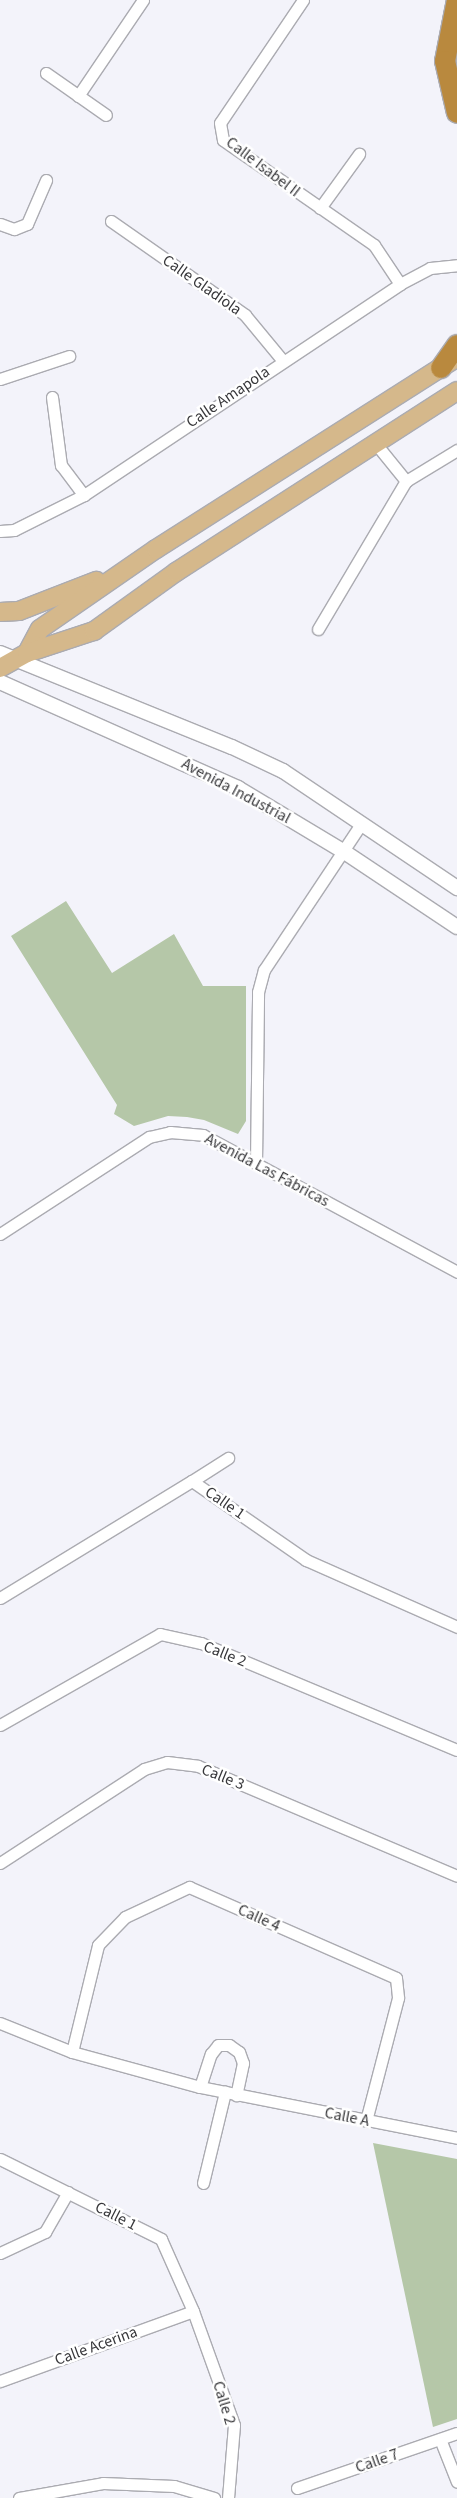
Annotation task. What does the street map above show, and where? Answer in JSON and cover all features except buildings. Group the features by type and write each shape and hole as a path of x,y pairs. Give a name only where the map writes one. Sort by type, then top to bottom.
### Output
{"highway":[{"path":"457,0 448,34 446,61 457,113"},
{"path":"449,362 457,345"}],"main road":[{"path":"0,668 40,630 156,549 449,362"},
{"path":"15,655 94,631 176,572 457,391"},
{"path":"0,612 19,611 86,586 156,549"}],"street":[{"path":"78,96 143,0"},
{"name":"Calle Isabel II","path":"303,0 220,123 223,140 374,245 400,284"},
{"path":"46,73 106,114"},
{"path":"320,208 359,154"},
{"path":"0,224 14,229 27,224 46,180"},
{"name":"Calle Gladiola","path":"111,221 245,315 283,360"},
{"name":"Calle Amapola","path":"0,531 14,530 84,494 400,284 430,268 457,265"},
{"path":"0,379 69,356"},
{"path":"52,397 61,465 84,494"},
{"path":"376,444 406,481"},
{"path":"318,629 406,481 457,450"},
{"name":"Avenida Industrial","path":"15,655 232,746 283,771 457,888"},
{"name":"Avenida Industrial","path":"0,682 238,788 343,851 457,927"},
{"path":"256,1163 258,992 264,970 361,824"},
{"name":"Avenida Las Fábricas","path":"0,1234 149,1137 170,1132 203,1135 457,1272"},
{"path":"192,1481 228,1458"},
{"name":"Calle 1","path":"0,1598 192,1481 306,1560 457,1627"},
{"name":"Calle 2","path":"0,1724 160,1634 201,1644 457,1750"},
{"name":"Calle 3","path":"0,1863 144,1769 167,1762 198,1766 457,1876"},
{"name":"Calle 4","path":"72,2052 98,1945 125,1917 189,1887 396,1978 398,1998 366,2121"},
{"name":"Calle A","path":"0,2023 72,2052 200,2087 457,2138"},
{"path":"200,2087 211,2054 218,2045 229,2045 239,2052 243,2063 231,2094 204,2184"},
{"name":"Calle 1","path":"0,2159 161,2239 193,2311"},
{"path":"0,2253 45,2232 68,2192"},
{"name":"Calle 2","path":"193,2311 234,2425 228,2498"},
{"name":"Calle Acerina","path":"0,2381 193,2311"},
{"name":"Calle 7","path":"297,2488 457,2433"},
{"path":"440,2439 457,2482"},
{"path":"19,2498 103,2482 174,2486 214,2498"}],"green space":[{"path":"66,901 112,973 174,934 203,986 246,986 246,1121 238,1134 204,1120 187,1117 168,1116 134,1126 114,1114 117,1105 11,936"},
{"path":"373,2143 457,2159 457,2419 433,2427"}]}
